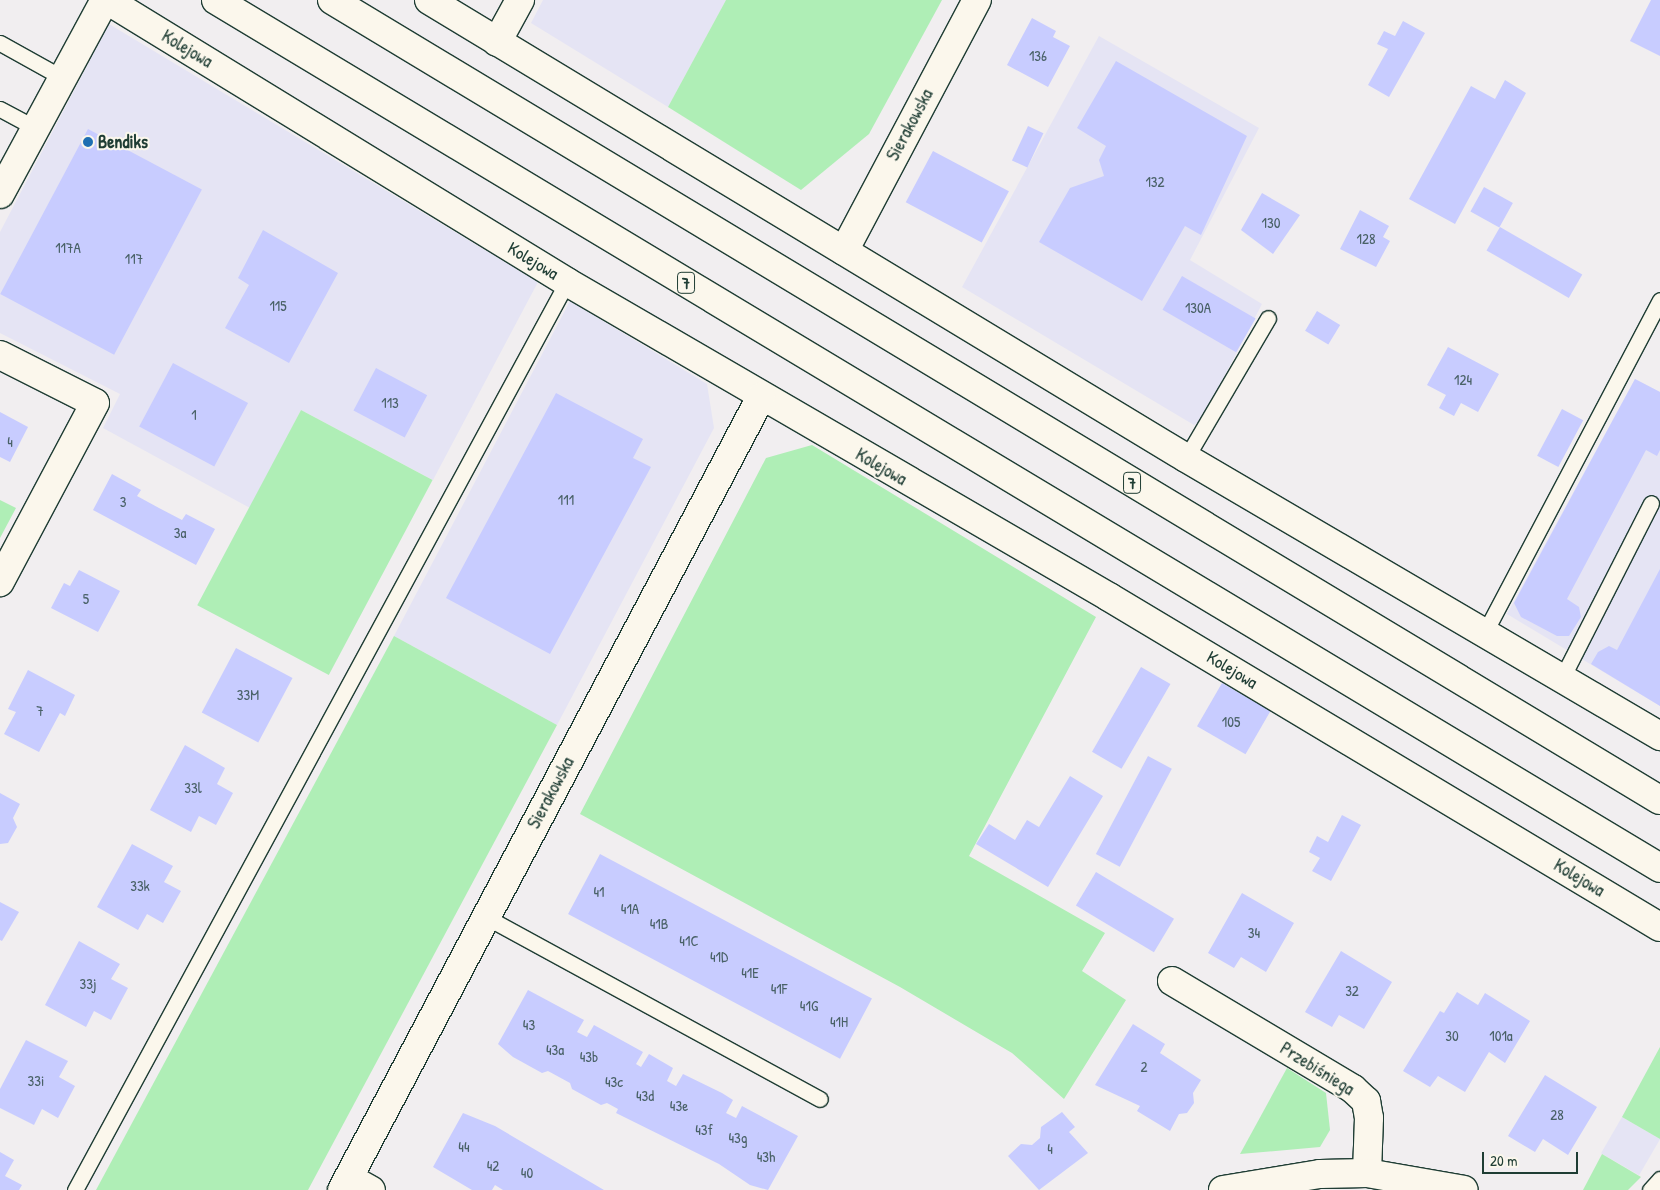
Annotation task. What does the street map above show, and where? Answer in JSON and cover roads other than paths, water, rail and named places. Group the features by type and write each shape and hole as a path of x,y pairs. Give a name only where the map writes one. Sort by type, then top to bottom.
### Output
{"main road":[{"path":"0,194 106,0"},
{"name":"Kolejowa","path":"106,0 567,282 761,397 1109,596 1660,927"},
{"name":"7","path":"216,0 1660,868"},
{"name":"7","path":"332,0 1660,800"},
{"path":"429,0 1186,458 1660,736"},
{"path":"498,42 520,0"},
{"name":"Sierakowska","path":"844,251 976,0"},
{"path":"0,355 95,403 0,582"},
{"name":"Sierakowska","path":"354,1186 486,917 761,397"},
{"name":"Przebiśniega","path":"1172,981 1353,1089 1366,1102 1369,1118 1366,1173"},
{"path":"1222,1190 1320,1174 1366,1173 1464,1190"}],"lane":[{"path":"0,43 63,78"},
{"path":"0,110 35,128"},
{"path":"76,1190 567,282"},
{"path":"1485,632 1660,300"},
{"path":"1186,458 1268,318"},
{"path":"1562,678 1651,503"},
{"path":"486,917 820,1099"},
{"path":"1650,1190 1660,1179"}],"place":[{"name":"Bendiks","path":"88,142"}]}
